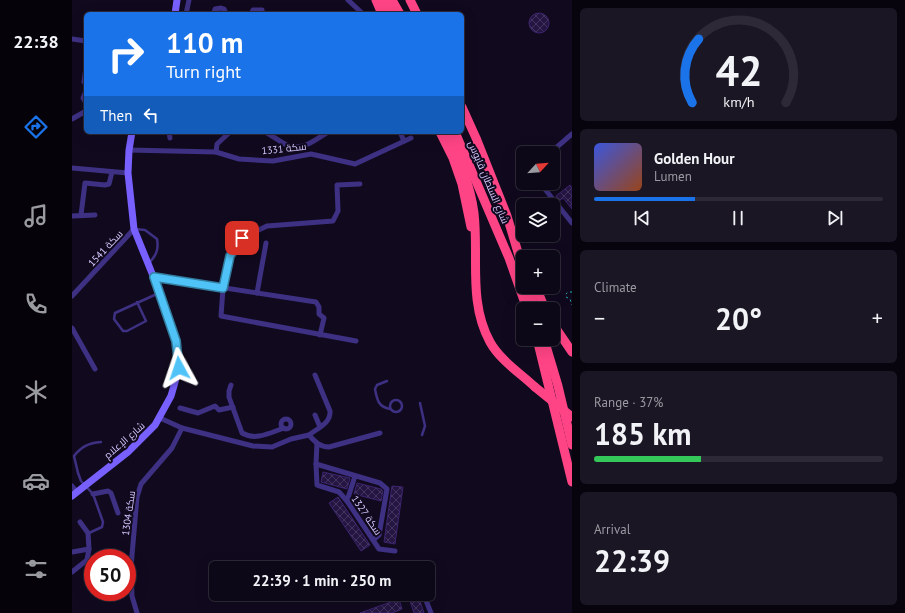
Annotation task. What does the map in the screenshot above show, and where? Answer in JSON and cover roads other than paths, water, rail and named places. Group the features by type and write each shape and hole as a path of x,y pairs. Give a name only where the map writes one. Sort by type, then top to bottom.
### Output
{"highway":[{"path":"376,0 381,12"},
{"path":"383,0 389,12"},
{"path":"392,0 399,12"},
{"path":"410,0 417,12"},
{"name":"شارع السلطان قابوس","path":"464,111 507,216 517,250"},
{"path":"441,134 462,184 467,214 476,246"},
{"path":"448,134 461,162 469,187 474,213 477,300 482,322 490,342 502,358 572,417"},
{"name":"شارع السلطان قابوس","path":"456,134 509,258 525,302"},
{"path":"507,216 521,250"},
{"path":"560,334 572,352"},
{"path":"539,346 572,482"},
{"path":"546,346 558,386 572,445"}],"main road":[{"path":"175,12 177,0"},
{"name":"شارع الإعلام","path":"74,491 85,485 128,452 152,429 160,418 171,396 179,368 176,341 154,277 134,229 128,174 132,134"}],"street":[{"path":"186,12 189,0"},
{"path":"348,0 361,12"},
{"path":"214,12 215,9 221,8 224,9 225,12"},
{"path":"252,12 253,10 262,10 262,12"},
{"path":"72,39 84,41"},
{"path":"72,119 84,112"},
{"path":"216,152 217,144 228,134"},
{"path":"269,134 288,145 298,148 325,134"},
{"path":"401,134 404,141"},
{"path":"558,146 572,134"},
{"name":"سكة 1331","path":"129,150 216,152 239,160 273,161 310,154 355,164 411,138"},
{"path":"72,168 128,174"},
{"path":"81,215 85,183 109,184 112,172"},
{"path":"356,341 221,316 223,288 230,256 242,238 267,226 333,221 338,211 337,185 360,184"},
{"path":"546,190 572,223"},
{"path":"72,216 95,215"},
{"name":"سكة 1541","path":"72,296 134,229"},
{"path":"257,293 266,243"},
{"path":"154,277 316,302 319,307 319,314 324,318 320,335"},
{"path":"72,328 96,369"},
{"path":"160,418 182,428 253,446 272,447 292,439 309,435 330,420 330,411 315,375"},
{"path":"231,385 229,391 242,433 246,436 258,437 284,428"},
{"path":"180,408 198,413 215,406 219,410 233,407"},
{"path":"315,415 320,427"},
{"name":"سكة 1304","path":"137,613 132,596 131,567 137,497 141,484 172,448 182,428"},
{"path":"309,435 323,447 329,447 380,433"},
{"name":"سكة 1327","path":"317,443 317,485 340,492 378,549 395,551"},
{"path":"316,464 380,483 387,489 379,535 373,540"},
{"path":"347,501 355,476"},
{"path":"93,494 108,491 111,493 118,513"},
{"path":"80,522 88,533 89,549"},
{"path":"72,552 84,550"},
{"path":"72,572 84,562"},
{"path":"426,601 431,613"}],"lane":[{"path":"134,229 145,230 156,239 157,251 148,264"},
{"path":"137,302 146,321 127,331 123,331 114,319 115,313 137,302 160,293"},
{"path":"387,381 377,384 374,389 377,401 384,408 390,409 393,412 398,411 402,408 402,403 398,400 393,400 390,404 390,409"},
{"path":"420,403 425,426 422,435"},
{"path":"88,533 102,527 103,522 93,494 81,481 74,456 80,448 89,443 101,442"}]}
